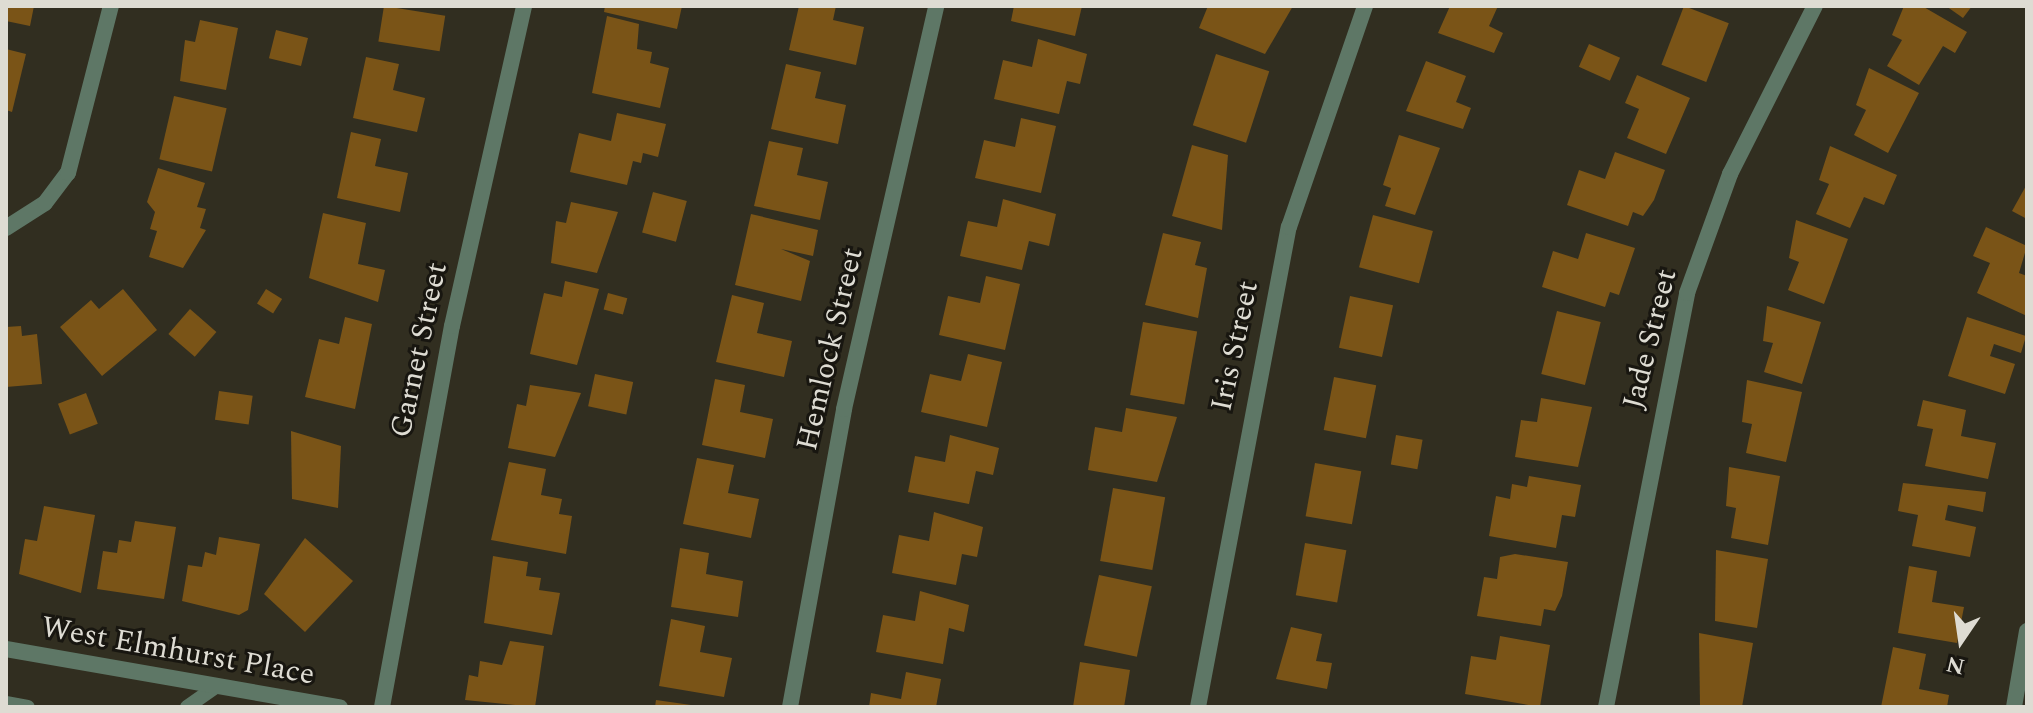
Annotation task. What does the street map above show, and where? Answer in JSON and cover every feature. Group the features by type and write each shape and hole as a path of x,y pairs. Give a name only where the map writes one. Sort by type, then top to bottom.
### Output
{"street":[{"path":"6,228 45,203 68,173 111,6"},
{"name":"Garnet Street","path":"382,707 452,326 524,6"},
{"name":"Hemlock Street","path":"790,707 844,409 936,6"},
{"name":"Iris Street","path":"1198,707 1289,227 1365,6"},
{"name":"Jade Street","path":"1606,707 1687,293 1730,174 1815,6"},
{"path":"2014,707 2027,631"},
{"name":"West Elmhurst Place","path":"6,649 340,707"}],"lane":[{"path":"187,707 217,686"},
{"path":"6,703 28,707"}],"building":[{"path":"6,6 34,6 30,26 6,21"},
{"path":"384,6 445,16 440,51 378,42"},
{"path":"605,6 682,6 677,29 604,12"},
{"path":"799,6 836,6 833,20 864,27 856,65 789,50"},
{"path":"1014,6 1082,6 1075,36 1011,21"},
{"path":"1208,6 1293,6 1265,54 1199,28"},
{"path":"1450,6 1498,6 1489,26 1503,33 1494,53 1438,33"},
{"path":"1684,6 1729,23 1706,82 1661,65"},
{"path":"1904,6 1922,6 1967,32 1955,53 1943,46 1919,85 1887,66 1902,40 1892,35"},
{"path":"1946,6 1972,6 1963,18"},
{"path":"607,16 639,24 637,49 652,52 650,63 669,68 660,108 592,93"},
{"path":"200,20 238,28 226,90 180,81 185,40 195,42"},
{"path":"276,30 308,38 301,66 269,58"},
{"path":"1038,39 1087,54 1080,84 1067,81 1059,114 994,99 1003,60 1032,67"},
{"path":"1589,44 1620,58 1610,81 1579,67"},
{"path":"6,49 26,54 12,112 6,110"},
{"path":"1216,54 1269,71 1246,143 1193,125"},
{"path":"366,57 399,64 393,90 425,98 417,132 353,118"},
{"path":"1426,61 1466,76 1456,102 1471,108 1463,129 1406,111"},
{"path":"786,64 821,72 815,98 846,105 838,144 771,129"},
{"path":"1869,68 1919,93 1888,153 1854,135 1866,110 1856,105"},
{"path":"1637,75 1690,98 1666,154 1627,138 1639,109 1625,103"},
{"path":"174,96 227,108 212,171 159,159"},
{"path":"617,113 666,124 658,157 643,153 641,163 633,161 627,185 570,172 579,133 611,141"},
{"path":"1021,118 1056,126 1041,193 975,178 984,140 1015,147"},
{"path":"351,132 381,139 375,166 408,173 400,212 337,198"},
{"path":"1399,135 1440,148 1415,215 1385,206 1391,188 1383,185"},
{"path":"769,141 803,148 797,175 828,182 820,220 754,206"},
{"path":"1192,145 1228,155 1222,230 1172,216"},
{"path":"1830,146 1897,175 1884,205 1864,197 1850,228 1816,214 1829,184 1819,180"},
{"path":"1615,152 1665,170 1654,200 1643,216 1633,212 1628,226 1567,205 1579,170 1605,179"},
{"path":"158,168 205,183 197,207 206,209 200,228 206,230 183,268 149,257 157,231 150,229 155,212 147,202"},
{"path":"2027,184 2027,219 2012,211"},
{"path":"653,192 687,201 676,242 642,233"},
{"path":"1003,199 1056,214 1049,246 1029,241 1022,270 960,256 968,221 997,227"},
{"path":"571,202 618,212 597,273 551,263 556,221 566,223"},
{"path":"323,213 366,223 358,264 385,270 378,302 309,278"},
{"path":"751,214 818,230 813,256 781,249 810,261 801,301 735,285"},
{"path":"1373,215 1433,231 1419,283 1359,267"},
{"path":"1796,220 1848,239 1824,304 1788,290 1799,262 1789,258"},
{"path":"1986,227 2027,246 2019,273 2027,276 2027,316 1977,293 1990,263 1973,256"},
{"path":"1163,233 1201,242 1195,265 1207,268 1198,318 1145,305"},
{"path":"1586,233 1635,248 1619,295 1610,292 1605,307 1542,287 1553,251 1578,259"},
{"path":"986,276 1020,284 1005,350 939,335 948,296 980,303"},
{"path":"565,281 599,289 577,365 530,354 544,293 562,297"},
{"path":"123,289 157,330 102,376 60,327 91,300 99,309"},
{"path":"266,289 282,299 273,313 257,303"},
{"path":"608,293 627,298 623,315 604,309"},
{"path":"732,295 764,303 757,333 792,341 784,377 716,362"},
{"path":"1350,296 1393,305 1382,357 1339,348"},
{"path":"1767,306 1821,322 1802,384 1764,372 1773,343 1763,341"},
{"path":"190,309 216,332 195,357 168,334"},
{"path":"1557,311 1601,322 1585,385 1541,374"},
{"path":"345,317 372,324 355,409 305,397 319,339 339,344"},
{"path":"1967,317 2026,336 2021,353 1994,344 1990,356 2015,364 2005,394 1948,376"},
{"path":"1143,322 1197,332 1184,404 1130,395"},
{"path":"21,326 22,336 37,334 42,384 6,387 6,327"},
{"path":"968,354 1002,362 987,427 921,412 930,374 961,381"},
{"path":"595,374 633,382 626,414 588,406"},
{"path":"1334,377 1376,385 1366,438 1324,430"},
{"path":"715,379 745,385 740,412 773,419 765,458 702,445"},
{"path":"1747,380 1802,392 1786,462 1746,453 1752,424 1742,422"},
{"path":"530,385 581,393 555,457 508,448 517,404 526,406"},
{"path":"219,391 253,396 249,424 215,420"},
{"path":"86,393 98,424 70,435 58,404"},
{"path":"1541,398 1592,407 1578,467 1515,457 1521,420 1537,422"},
{"path":"1923,400 1966,410 1961,436 1996,443 1988,479 1925,466 1933,429 1917,426"},
{"path":"1126,408 1177,417 1157,482 1088,470 1095,427 1122,432"},
{"path":"291,431 341,446 338,508 292,499"},
{"path":"950,435 999,448 993,475 976,471 969,504 908,492 915,456 945,462"},
{"path":"1396,435 1423,440 1417,469 1391,465"},
{"path":"697,458 734,465 728,493 759,499 751,538 683,524"},
{"path":"509,462 546,469 541,495 562,499 559,514 572,516 566,554 491,540"},
{"path":"1315,463 1361,471 1352,524 1306,516"},
{"path":"1729,467 1780,476 1768,545 1731,538 1736,508 1726,506"},
{"path":"1529,476 1581,485 1575,517 1562,515 1556,548 1489,536 1496,496 1510,499 1512,484 1527,487"},
{"path":"1903,483 1986,492 1983,512 1948,505 1945,520 1976,527 1970,557 1912,546 1918,515 1898,511"},
{"path":"1113,488 1165,497 1152,570 1100,561"},
{"path":"44,506 95,515 81,593 19,574 25,539 37,541"},
{"path":"934,512 983,527 977,557 962,554 956,585 892,573 899,535 929,541"},
{"path":"135,521 176,527 164,599 97,589 103,551 117,553 119,540 131,542"},
{"path":"219,537 260,544 248,610 239,615 182,601 188,565 202,567 205,552 216,555"},
{"path":"305,538 353,581 305,632 264,594"},
{"path":"1305,543 1346,550 1337,602 1296,595"},
{"path":"680,548 709,553 706,574 743,581 738,617 671,607"},
{"path":"1716,550 1768,559 1757,628 1715,621"},
{"path":"1515,554 1568,562 1562,596 1555,611 1544,609 1541,626 1477,616 1484,577 1497,579 1500,557"},
{"path":"493,556 528,562 526,576 541,578 539,590 560,593 552,635 484,623"},
{"path":"1909,566 1937,571 1932,602 1964,607 1957,643 1898,633"},
{"path":"1099,575 1152,586 1137,657 1084,645"},
{"path":"920,591 969,605 964,632 949,628 943,664 876,652 883,615 915,621"},
{"path":"671,619 705,626 700,652 732,658 724,697 659,686"},
{"path":"1291,627 1322,634 1316,661 1332,663 1327,689 1276,679"},
{"path":"1699,633 1753,643 1742,707 1700,706"},
{"path":"1500,636 1550,645 1540,707 1465,694 1471,656 1496,660"},
{"path":"510,641 544,646 535,707 465,700 469,675 478,677 480,661 502,665"},
{"path":"1893,647 1926,654 1919,689 1949,695 1947,707 1881,707"},
{"path":"1080,662 1130,670 1124,707 1073,707"},
{"path":"906,672 941,679 936,707 869,707 871,693 901,699"},
{"path":"656,700 691,705 691,707 655,707"}]}
